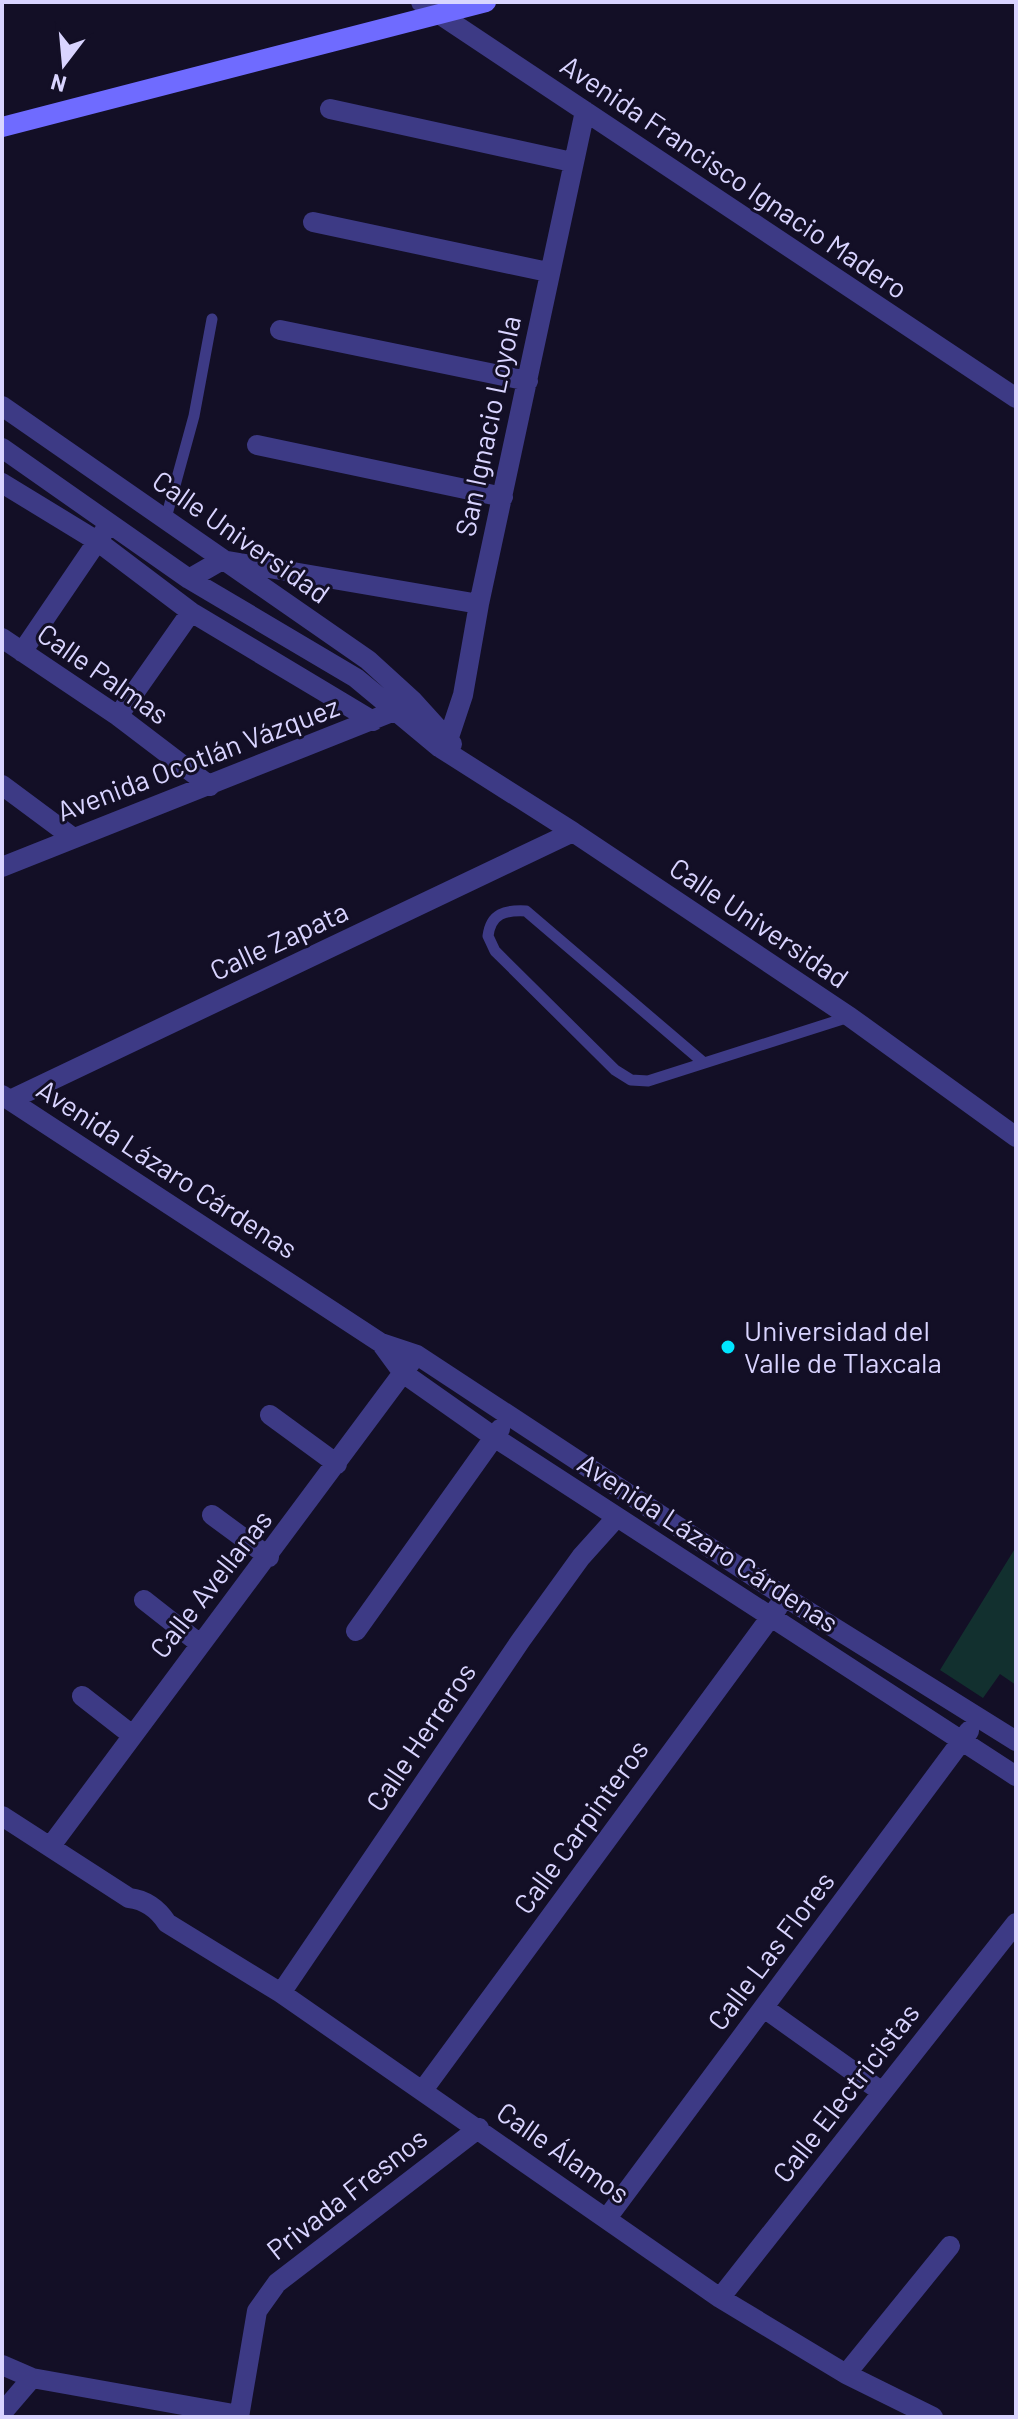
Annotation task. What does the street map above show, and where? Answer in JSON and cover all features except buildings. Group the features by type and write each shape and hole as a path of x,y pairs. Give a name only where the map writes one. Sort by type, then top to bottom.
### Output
{"street":[{"name":"Avenida Francisco Ignacio Madero","path":"421,2 1016,398"},
{"path":"2,127 486,2"},
{"path":"330,109 572,162"},
{"name":"San Ignacio Loyola","path":"443,744 463,695 548,272 585,111"},
{"path":"313,222 548,272"},
{"path":"280,330 528,381"},
{"name":"Calle Universidad","path":"2,406 368,660 406,706 466,764 850,1017 1016,1137"},
{"path":"257,445 503,497"},
{"name":"Calle Universidad","path":"2,448 189,579 406,706"},
{"path":"2,483 97,541 191,612 373,721"},
{"path":"22,652 110,523"},
{"path":"189,579 222,560 479,604"},
{"path":"118,716 191,612"},
{"name":"Calle Palmas","path":"2,638 118,716 210,786"},
{"name":"Avenida Ocotlán Vázquez","path":"2,867 406,706"},
{"path":"2,785 72,837"},
{"name":"Calle Zapata","path":"6,1098 573,832"},
{"name":"Avenida Lázaro Cárdenas","path":"6,1098 381,1343 417,1355 785,1597 1016,1741"},
{"name":"Avenida Lázaro Cárdenas","path":"381,1343 403,1373 494,1437 1016,1776"},
{"name":"Calle Avellanas","path":"50,1847 417,1355"},
{"path":"356,1631 510,1414"},
{"path":"270,1415 337,1464"},
{"path":"212,1515 269,1557"},
{"name":"Calle Herreros","path":"281,1993 529,1628 581,1557 616,1518"},
{"name":"Calle Carpinteros","path":"423,2090 785,1597"},
{"path":"144,1600 200,1644"},
{"path":"82,1696 132,1735"},
{"name":"Calle Las Flores","path":"607,2218 979,1717"},
{"name":"Calle Álamos","path":"2,1816 129,1898 160,1912 167,1923 281,1993 720,2298 846,2374 933,2417"},
{"name":"Calle Electricistas","path":"720,2298 1016,1923"},
{"path":"764,2008 882,2092"},
{"name":"Privada Fresnos","path":"239,2416 257,2311 277,2283 479,2128"},
{"path":"846,2374 950,2246"},
{"path":"2,2365 32,2378 239,2416"},
{"path":"2,2413 32,2378"}],"lane":[{"path":"166,518 194,416 212,319"},
{"path":"704,1063 526,911 506,910 495,917 488,936 495,951 615,1070 631,1080 648,1081 850,1017"}],"green space":[{"path":"1016,1547 1016,1685 1000,1674 983,1698 940,1670"}],"place":[{"name":"Universidad del Valle de Tlaxcala","path":"728,1347"}]}
